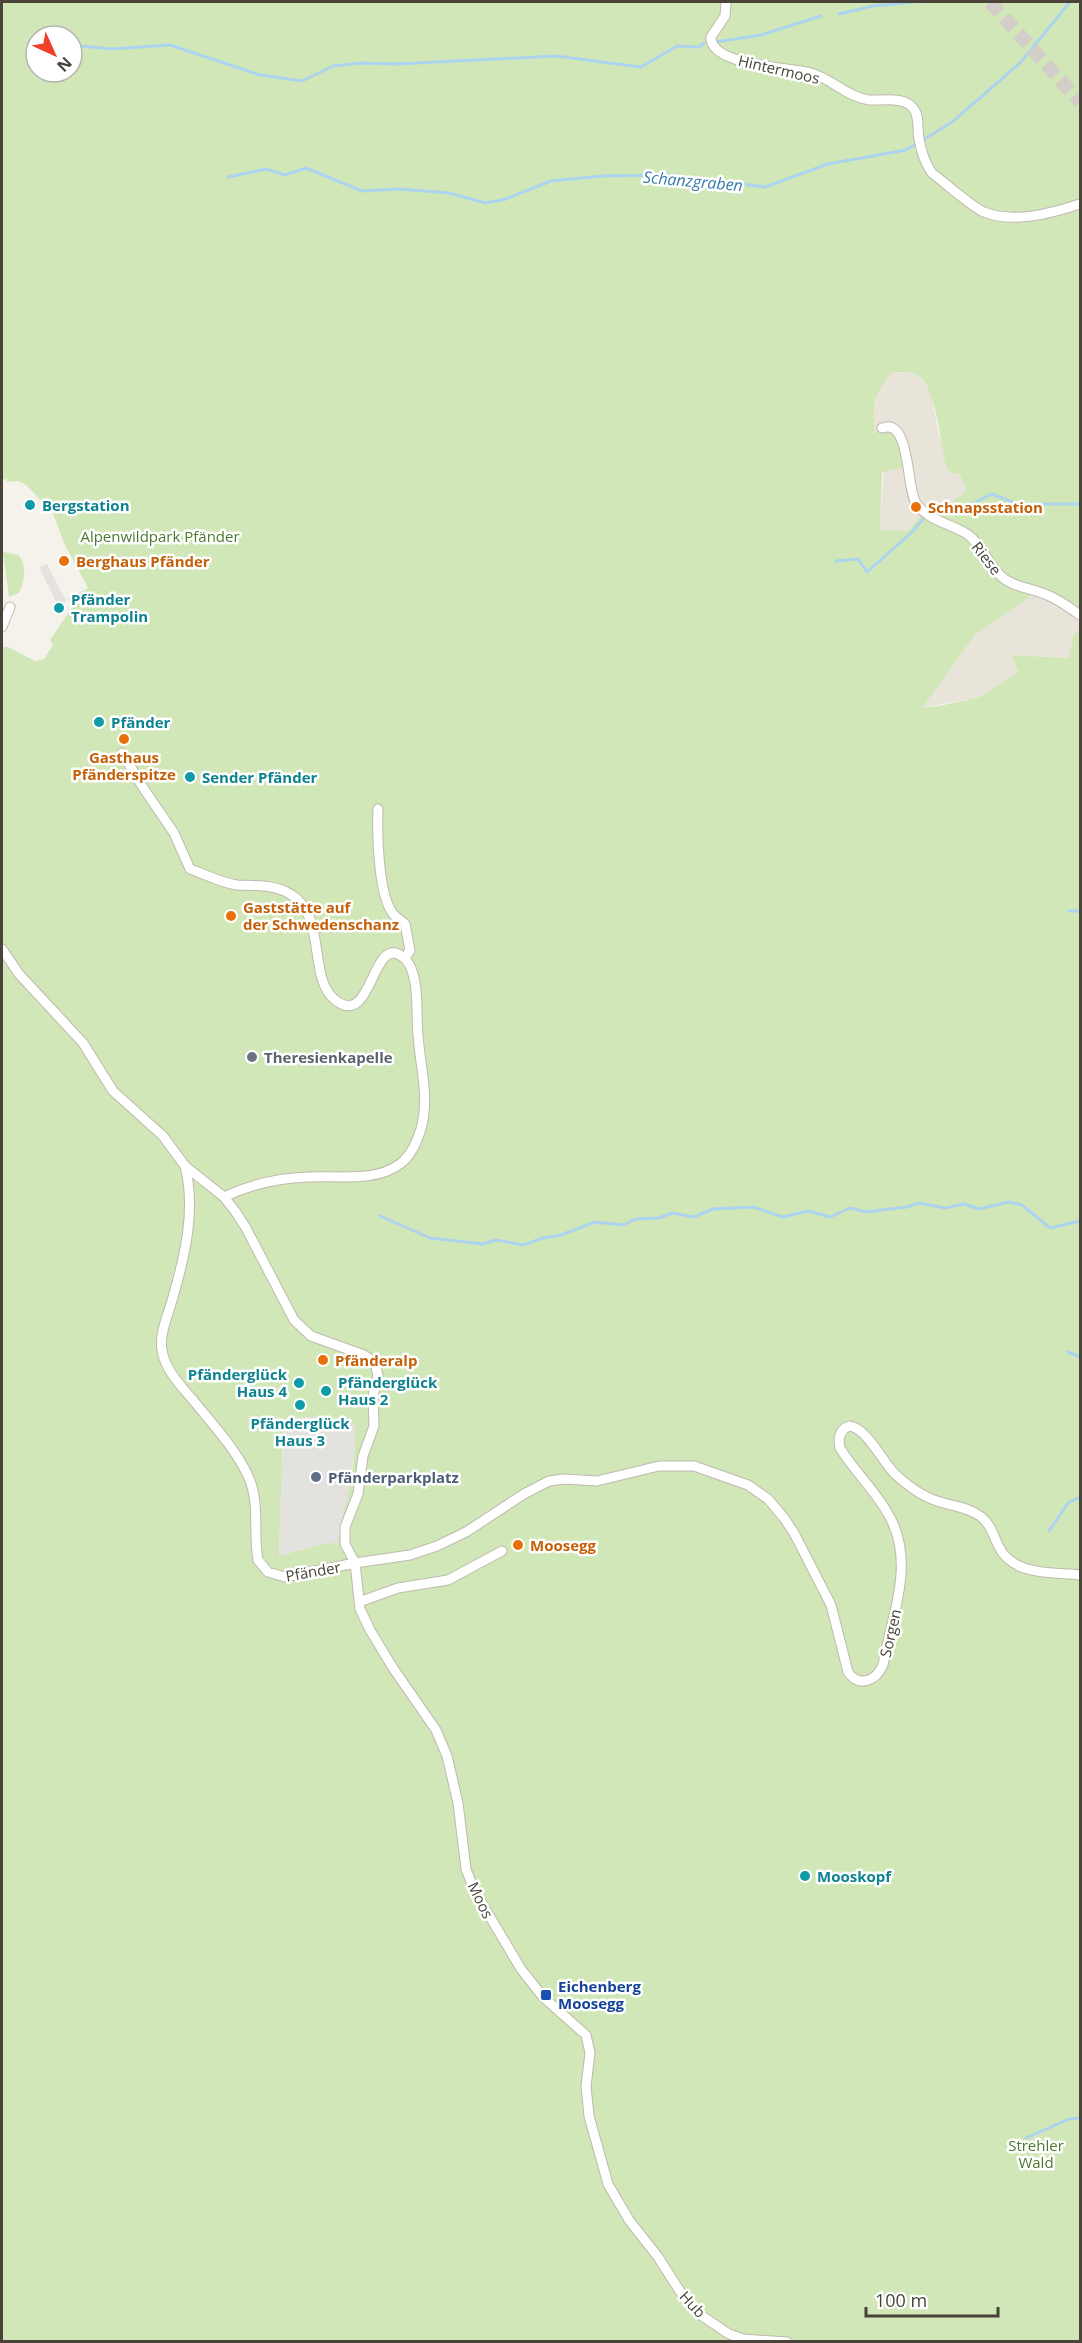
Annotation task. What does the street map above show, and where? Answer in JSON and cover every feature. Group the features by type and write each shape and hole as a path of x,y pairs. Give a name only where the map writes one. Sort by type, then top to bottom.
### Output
{"street":[{"name":"Hintermoos","path":"726,2 725,16 711,37 712,48 734,59 811,73 854,96 868,100 891,100 909,105 916,113 920,143 932,173 984,212 1026,216 1060,212 1080,204"},
{"name":"Riese","path":"882,428 889,426 893,428 903,440 913,497 924,511 968,534 977,542 1003,578 1061,601 1080,615"},
{"path":"2,627 10,607"},
{"path":"122,753 174,833 190,868 225,882 280,889 291,894 298,901 310,922 325,988 338,1002 350,1005 361,999 379,963 387,955 396,953 405,958 411,968 425,1093 422,1124 409,1154 400,1163 375,1175 305,1177 271,1181 224,1197"},
{"path":"378,809 377,835 381,876 393,914 405,924 410,950 405,958"},
{"name":"Pfänder","path":"2,949 19,974 83,1043 113,1091 163,1136 185,1166 224,1197 246,1228 294,1320 317,1340 371,1358 378,1370 373,1396 374,1425 363,1456 358,1494 344,1532 346,1550 355,1563 285,1577 273,1575 262,1567 256,1551 255,1504 249,1479 224,1438 166,1364 162,1341 186,1241 189,1180 185,1166"},
{"name":"Sorgen","path":"355,1563 397,1557 437,1546 466,1532 498,1510 549,1481 564,1479 597,1481 672,1465 694,1466 748,1485 768,1499 794,1533 831,1605 848,1672 855,1679 863,1682 875,1678 883,1665 900,1591 901,1554 897,1532 888,1513 840,1448 839,1435 845,1428 854,1426 862,1431 887,1465 913,1489 935,1501 980,1516 993,1531 999,1547 1009,1561 1029,1570 1080,1575"},
{"path":"359,1602 398,1588 448,1580 502,1551"},
{"name":"Moos","path":"355,1563 360,1609 370,1630 436,1730 447,1755 458,1803 466,1869 479,1900 520,1969 543,1997 586,2035 590,2053 586,2086 589,2116 608,2184 629,2220"},
{"name":"Hub","path":"629,2220 658,2257 685,2299 702,2316 729,2334 743,2339 787,2342"}],"shaded area":[{"path":"893,372 911,373 922,379 931,393 939,435 966,487 964,493 954,500 950,512 928,520 921,516 908,531 880,531 886,431 875,433 873,413 878,389"},
{"path":"47,564 66,601 58,605 39,567"},
{"path":"1036,589 1080,613 1080,630 1073,636 1070,658 1012,655 1018,672 980,697 921,708 975,635 1026,600"},
{"name":"Pfänderparkplatz","path":"319,1416 355,1425 355,1448 347,1500 338,1533 340,1542 322,1544 279,1556 283,1434 294,1418"}],"green space":[{"path":"2,2 1080,2 1080,613 1036,589 1026,600 975,635 922,708 980,697 1018,672 1012,655 1069,658 1073,636 1080,630 1080,2341 2,2341 2,647 8,647 35,661 44,659 53,645 50,640 73,606 68,599 88,588 64,543 53,513 26,485 18,481 7,482 7,479 2,480","holes":["893,372 914,374 926,385 931,394 946,465 949,472 959,474 966,487 964,493 954,500 950,512 928,520 921,515 908,531 880,530 882,472 902,468 901,448 893,433 875,432 876,399 882,386","355,1425 353,1463 340,1526 339,1542 322,1544 279,1556 283,1435"]},
{"path":"3,552 19,555 24,569 24,579 19,593 9,597"}],"waterway":[{"name":"Schanzgraben","path":"839,14 873,6 915,2"},
{"name":"Schanzgraben","path":"228,177 266,169 285,175 306,168 362,191 399,189 449,193 485,203 506,199 551,181 602,176 668,175 765,187 828,164 906,150 951,123 1020,63 1070,2"},
{"name":"Schanzgraben","path":"715,42 761,35 821,16"},
{"name":"Schanzgraben","path":"84,46 111,49 170,45 260,75 302,81 333,66 361,63 396,64 556,56 641,67 677,46 699,47 704,43"},
{"path":"936,514 966,507 992,494 1017,504 1080,504"},
{"path":"836,561 858,559 867,572 911,533 923,519"},
{"path":"1069,911 1080,911"},
{"path":"380,1216 430,1238 483,1244 496,1240 523,1245 561,1235 595,1222 624,1225 635,1219 659,1218 672,1213 694,1217 713,1209 753,1207 783,1217 808,1211 830,1217 850,1208 866,1212 907,1207 919,1203 945,1208 964,1204 979,1209 1009,1202 1022,1205 1050,1228 1080,1221"},
{"path":"1068,1352 1080,1357"},
{"path":"1049,1531 1068,1503 1080,1497"},
{"path":"1026,2138 1069,2119 1080,2118"}],"tunnel":[{"path":"990,2 1080,102"}],"place":[{"name":"Bergstation","path":"30,505"},
{"name":"Schnapsstation","path":"916,507"},
{"name":"Berghaus Pfänder","path":"64,561"},
{"name":"Pfänder Trampolin","path":"59,608"},
{"name":"Pfänder","path":"99,722"},
{"name":"Gasthaus Pfänderspitze","path":"124,739"},
{"name":"Sender Pfänder","path":"190,777"},
{"name":"Gaststätte auf der Schwedenschanz","path":"231,916"},
{"name":"Theresienkapelle","path":"252,1057"},
{"name":"Pfänderalp","path":"323,1360"},
{"name":"Pfänderglück Haus 4","path":"299,1383"},
{"name":"Pfänderglück Haus 2","path":"326,1391"},
{"name":"Pfänderglück Haus 3","path":"300,1405"},
{"name":"Pfänderparkplatz","path":"316,1477"},
{"name":"Moosegg","path":"518,1545"},
{"name":"Mooskopf","path":"805,1876"},
{"name":"Eichenberg Moosegg","path":"546,1995"}],"park label":[{"name":"Alpenwildpark Pfänder","path":"160,536"},
{"name":"Strehler Wald","path":"1036,2154"}]}
